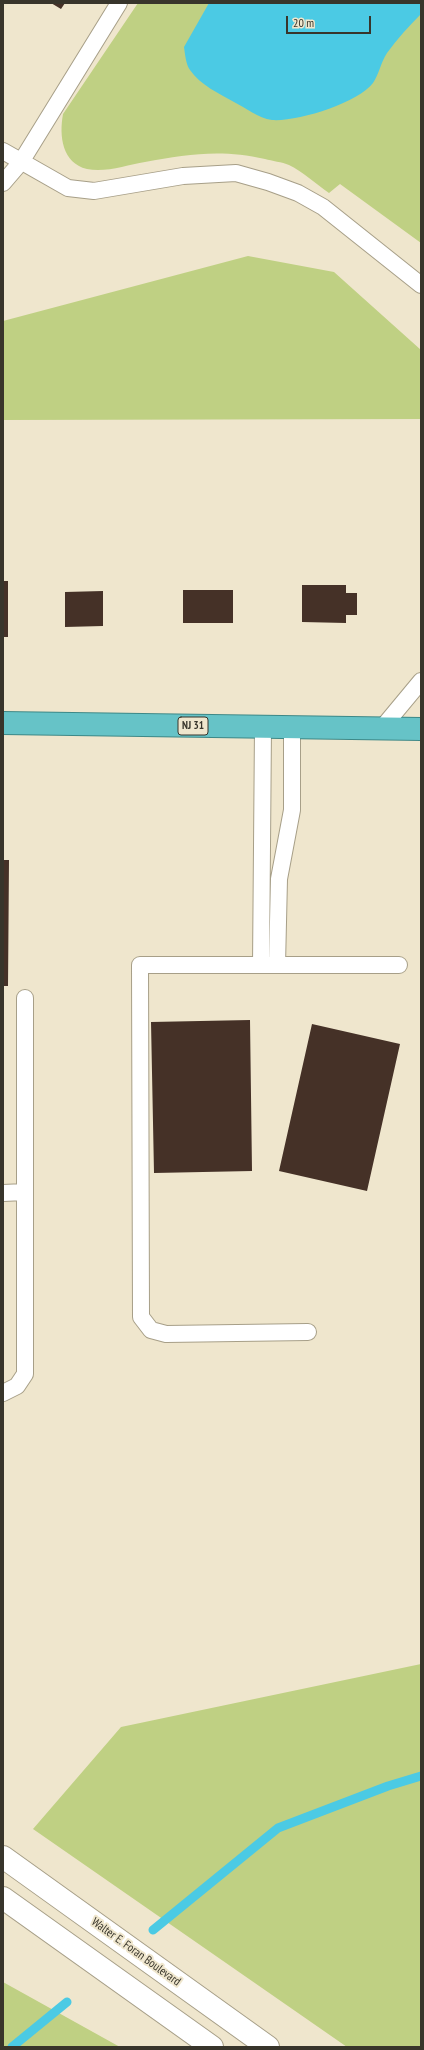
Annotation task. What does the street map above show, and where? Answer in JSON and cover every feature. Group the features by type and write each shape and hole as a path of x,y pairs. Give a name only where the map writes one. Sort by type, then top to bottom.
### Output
{"highway":[{"name":"NJ 31","path":"3,723 421,729"}],"street":[{"name":"Walter E. Foran Boulevard","path":"3,1857 268,2047"},
{"path":"3,1898 212,2047"}],"lane":[{"path":"3,184 21,162 119,3"},
{"path":"3,150 21,162 68,188 94,191 183,176 236,173 268,182 298,193 323,207 421,285"},
{"path":"382,728 421,681"},
{"path":"261,965 263,727"},
{"path":"277,965 279,879 292,810 292,728"},
{"path":"308,1332 166,1334 151,1330 142,1317 140,965 399,965"},
{"path":"3,1393 17,1386 25,1374 25,998"},
{"path":"3,1193 25,1192"}],"green space":[{"path":"138,3 421,3 421,243 340,184 329,193 299,171 280,162 249,156 219,153 160,159 109,169 94,170 79,166 72,161 67,155 62,139 63,114"},
{"path":"248,256 334,272 421,350 421,419 3,420 3,321"},
{"path":"421,1664 421,2047 347,2047 33,1829 121,1727"},
{"path":"3,1982 120,2047 3,2047"}],"water":[{"path":"209,3 421,3 421,14 387,53 373,83 354,98 326,110 296,118 272,120 257,115 210,89 194,75 189,68 184,47"}],"building":[{"path":"51,3 65,3 61,9"},
{"path":"3,581 8,581 8,637 3,637"},
{"path":"302,585 346,585 346,593 357,593 357,615 346,615 346,623 302,622"},
{"path":"183,590 233,590 233,623 183,623"},
{"path":"103,591 103,626 65,627 65,592"},
{"path":"3,860 9,860 8,986 3,986"},
{"path":"250,1020 252,1171 154,1173 151,1022"},
{"path":"312,1024 400,1044 367,1191 279,1171"}],"waterway":[{"path":"153,1930 278,1828 388,1786 421,1776"},
{"path":"12,2047 67,2002"}]}
